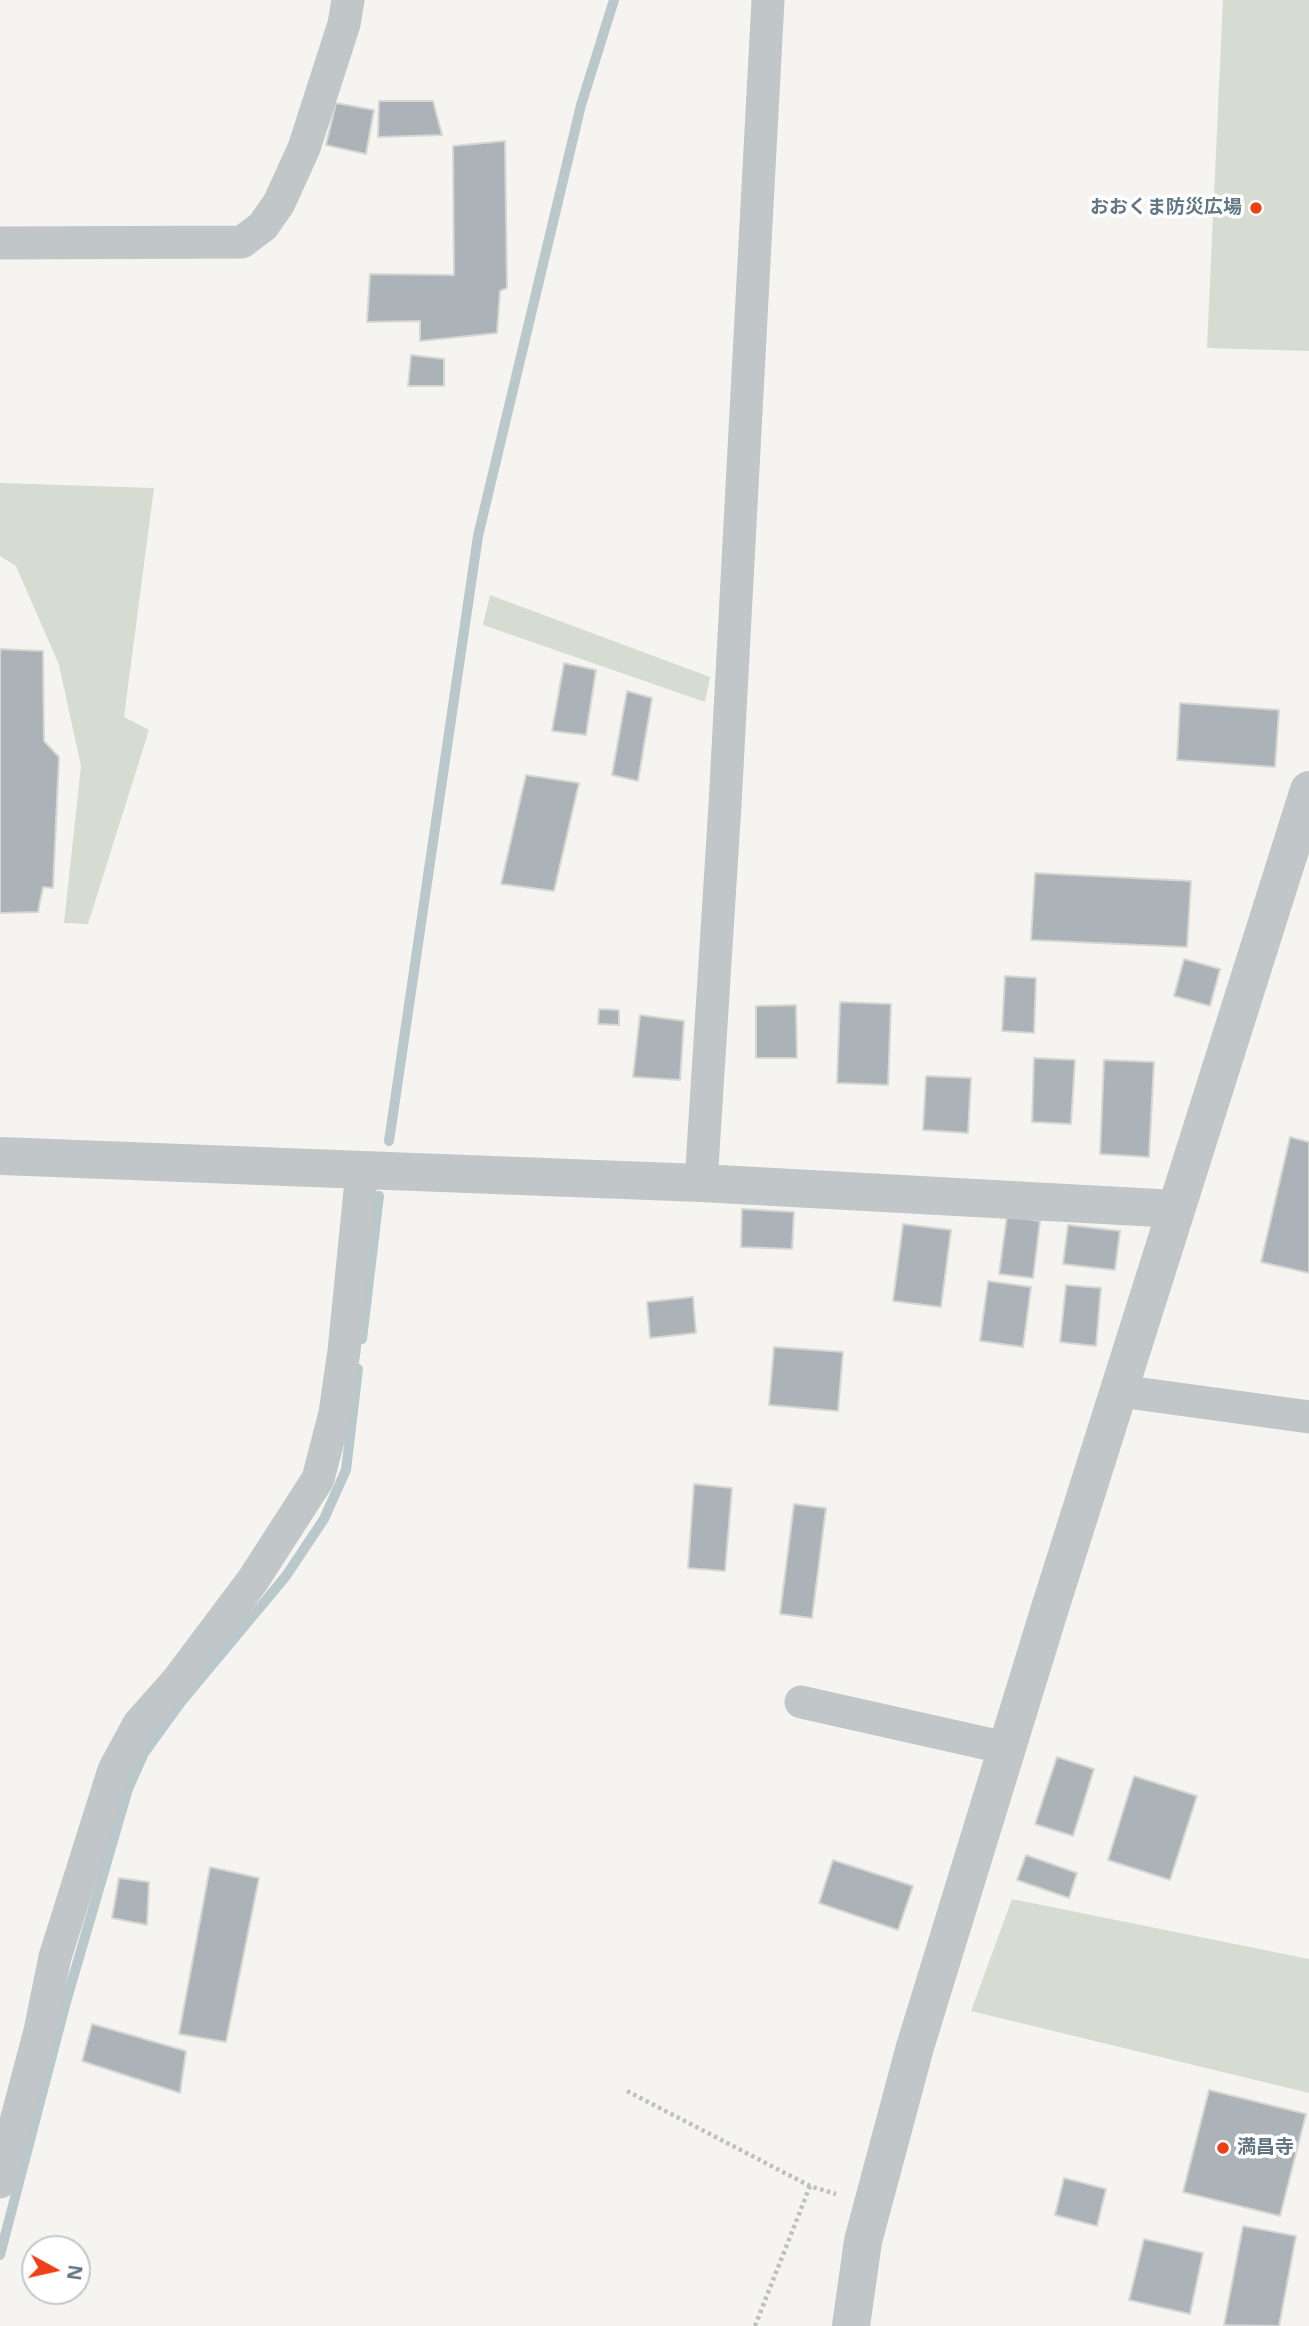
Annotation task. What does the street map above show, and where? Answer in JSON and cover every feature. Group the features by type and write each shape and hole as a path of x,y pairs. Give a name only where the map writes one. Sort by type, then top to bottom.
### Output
{"street":[{"path":"0,243 242,242 262,226 279,203 304,148 344,24 348,0"},
{"path":"701,1183 724,818 768,0"},
{"path":"851,2326 863,2241 915,2047 1006,1748 1309,790"},
{"path":"0,1156 701,1183 1176,1209"},
{"path":"0,2182 40,2031 55,1957 114,1770 139,1724 178,1680 253,1580 318,1479 335,1413 362,1171"},
{"path":"1120,1391 1309,1417"},
{"path":"801,1702 1006,1748"}],"path":[{"path":"627,2091 810,2186 872,2205"},
{"path":"754,2326 810,2186"}],"shaded area":[{"path":"1223,0 1309,0 1309,351 1207,348"},
{"path":"0,483 154,488 124,717 149,730 88,924 64,923 81,766 59,665 16,566 0,556"},
{"path":"490,595 710,677 705,702 483,625"},
{"path":"1012,1899 1309,1959 1309,2093 971,2011"}],"building":[{"path":"379,101 433,101 442,135 378,137"},
{"path":"336,103 374,110 366,154 326,145"},
{"path":"505,141 507,288 500,291 497,333 420,341 420,321 367,322 370,274 454,275 453,146"},
{"path":"411,355 444,359 444,386 408,386"},
{"path":"0,649 43,651 44,741 59,757 53,888 43,887 38,912 0,913"},
{"path":"564,663 596,670 586,735 552,731"},
{"path":"627,691 652,698 638,781 612,775"},
{"path":"1180,703 1279,710 1275,767 1177,760"},
{"path":"526,775 579,783 554,891 501,884"},
{"path":"1035,873 1191,881 1187,947 1031,940"},
{"path":"1184,959 1220,969 1210,1006 1174,996"},
{"path":"1005,976 1036,978 1034,1033 1002,1031"},
{"path":"840,1002 891,1004 888,1085 837,1083"},
{"path":"796,1005 797,1058 756,1058 756,1006"},
{"path":"599,1009 619,1010 619,1025 598,1024"},
{"path":"640,1015 684,1021 680,1080 633,1077"},
{"path":"1034,1058 1075,1060 1071,1124 1032,1122"},
{"path":"1104,1060 1154,1062 1149,1157 1100,1154"},
{"path":"926,1076 971,1078 968,1133 923,1130"},
{"path":"1290,1137 1309,1142 1309,1273 1261,1262"},
{"path":"742,1209 794,1212 792,1249 741,1247"},
{"path":"1007,1216 1040,1221 1033,1278 999,1274"},
{"path":"903,1224 951,1230 941,1307 893,1301"},
{"path":"1068,1225 1120,1231 1115,1270 1063,1264"},
{"path":"988,1281 1031,1287 1023,1347 980,1341"},
{"path":"1066,1285 1101,1288 1096,1346 1060,1342"},
{"path":"693,1297 696,1333 650,1338 647,1302"},
{"path":"774,1347 843,1352 838,1411 769,1405"},
{"path":"694,1484 732,1488 725,1571 688,1568"},
{"path":"794,1504 826,1508 812,1618 780,1614"},
{"path":"1057,1757 1094,1769 1073,1836 1035,1824"},
{"path":"1134,1776 1197,1796 1170,1880 1108,1860"},
{"path":"1026,1855 1077,1873 1069,1898 1017,1880"},
{"path":"833,1860 913,1886 898,1930 819,1903"},
{"path":"210,1867 259,1878 226,2042 179,2034"},
{"path":"119,1878 149,1882 147,1925 112,1918"},
{"path":"92,2024 186,2051 180,2093 82,2061"},
{"path":"1209,2090 1306,2114 1280,2216 1183,2192"},
{"path":"1064,2178 1106,2189 1097,2226 1055,2215"},
{"path":"1243,2226 1296,2236 1279,2326 1224,2325"},
{"path":"1144,2239 1203,2253 1190,2314 1129,2300"}],"waterway":[{"path":"389,1141 478,536 581,105 614,0"},
{"path":"362,1339 379,1196"},
{"path":"0,2255 66,2002 128,1789 144,1753 181,1702 286,1576 324,1519 346,1470 358,1369"}],"place":[{"name":"おおくま防災広場","path":"1256,208"},
{"name":"満昌寺","path":"1223,2148"}]}
